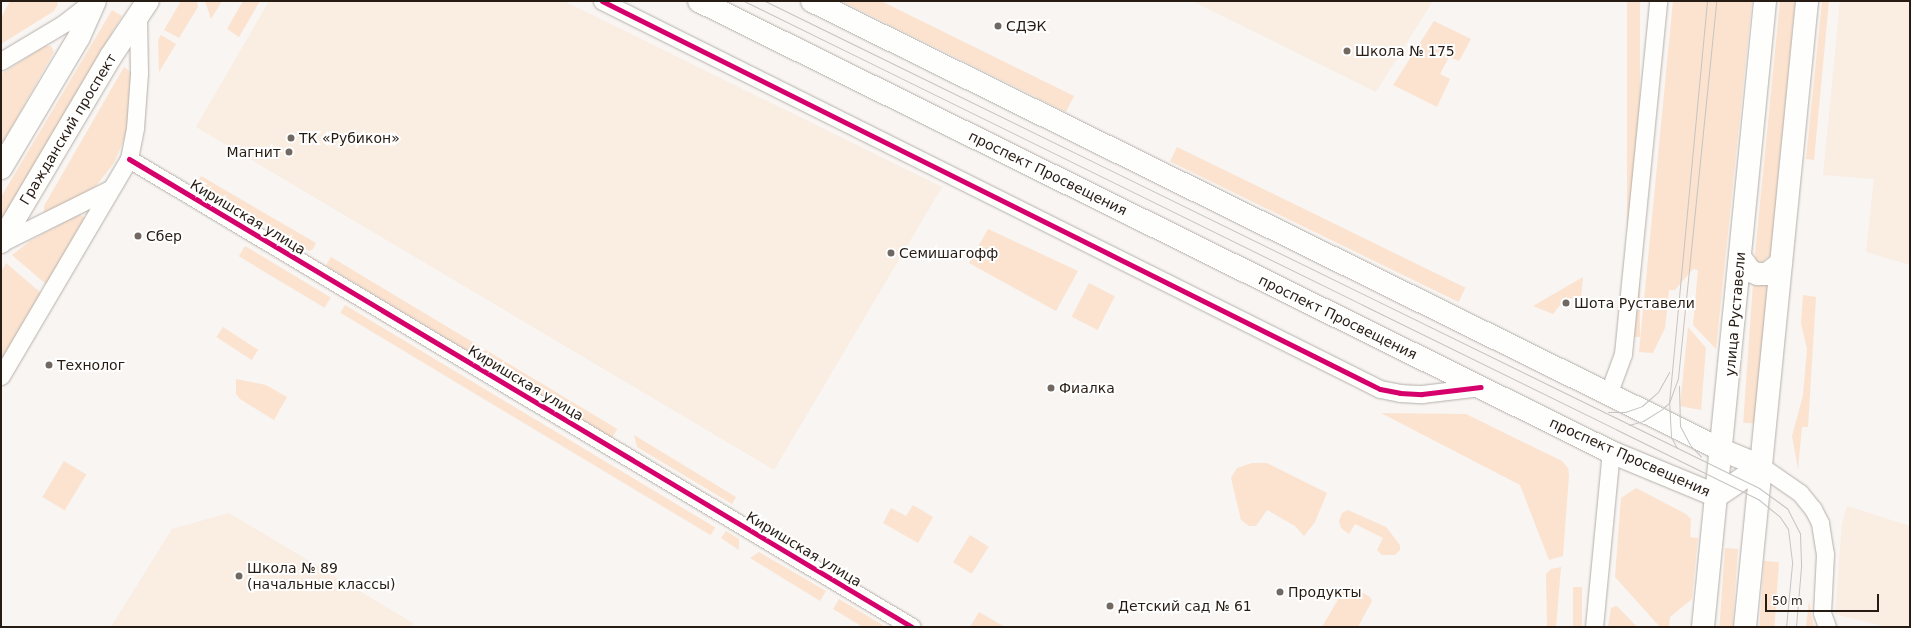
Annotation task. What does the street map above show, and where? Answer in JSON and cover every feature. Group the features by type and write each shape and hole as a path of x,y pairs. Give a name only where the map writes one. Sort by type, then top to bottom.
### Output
{"main road":[{"path":"1,168 78,36 95,1"},
{"name":"проспект Просвещения","path":"699,1 1611,452 1717,496 1761,466"},
{"path":"812,1 1609,392 1722,450 1761,466"},
{"name":"улица Руставели","path":"1703,627 1722,450 1765,1"},
{"path":"1745,627 1807,1"},
{"name":"Гражданский проспект","path":"1,242 111,56 143,9"},
{"path":"1740,257 1747,268 1758,274 1767,274 1781,263"}],"street":[{"path":"1,61 63,24 92,1"},
{"path":"602,1 1380,389 1400,393 1422,394 1481,388"},
{"path":"1609,392 1623,354 1658,1"},
{"name":"Гражданский проспект","path":"1,242 110,189 129,159 135,128 143,9"},
{"name":"Киришская улица","path":"129,159 912,627"},
{"path":"1,376 110,189"},
{"path":"1594,627 1611,452"},
{"path":"1761,466 1800,493 1813,509 1820,523 1825,554 1822,613 1827,627"}],"shaded area":[{"path":"10,1 56,1 58,4 54,11 1,44 1,18"},
{"path":"181,1 197,1 198,7 179,38 164,30"},
{"path":"205,1 222,1 211,19"},
{"path":"243,1 260,1 239,37 227,29"},
{"path":"269,1 564,1 942,187 774,470 196,127"},
{"path":"841,1 881,1 1074,96 1066,112"},
{"name":"Школа № 175","path":"1192,1 1433,1 1376,92"},
{"path":"1627,1 1640,1 1640,337 1627,337"},
{"path":"1673,1 1752,1 1716,349 1693,325 1698,270 1693,269 1675,290 1669,290 1665,328 1653,353 1639,352"},
{"path":"1780,1 1795,1 1771,255 1761,263 1756,260 1755,254"},
{"path":"1822,1 1829,1 1814,160 1806,159"},
{"path":"1840,1 1910,1 1910,265 1866,252 1874,179 1823,175"},
{"path":"112,10 122,16 1,222 1,197"},
{"path":"1434,21 1471,39 1459,61 1449,57 1440,74 1450,79 1437,107 1393,85"},
{"path":"161,35 176,44 159,72 158,40"},
{"path":"45,46 51,46 54,52 1,146 1,74"},
{"path":"124,67 132,73 127,133 114,163 96,186 51,214 44,214 44,206"},
{"path":"1177,147 1466,288 1458,302 1170,161"},
{"path":"201,176 316,243 313,249 309,251 196,184"},
{"path":"79,214 86,219 47,285 12,255 30,241"},
{"path":"988,229 1078,271 1056,311 969,263"},
{"path":"245,246 331,298 325,308 239,256"},
{"path":"331,257 617,429 612,438 326,266"},
{"path":"6,263 41,293 1,361 1,272"},
{"path":"1583,277 1581,297 1565,299 1553,314 1533,306"},
{"path":"1089,283 1115,296 1098,330 1072,317"},
{"path":"1753,283 1768,284 1758,424 1743,423"},
{"path":"1803,295 1816,297 1808,427 1802,427 1798,469 1792,436 1803,395 1807,349 1801,323"},
{"path":"345,305 715,527 711,535 340,313"},
{"path":"223,327 258,350 252,360 216,337"},
{"path":"1688,327 1706,348 1701,410 1680,406"},
{"path":"236,379 266,385 287,397 274,420 240,399 236,394"},
{"path":"1381,413 1466,414 1562,461 1568,468 1569,475 1563,556 1549,560 1520,485"},
{"path":"634,435 736,497 732,504 637,447"},
{"path":"64,461 86,474 65,510 42,497"},
{"path":"1252,463 1267,463 1327,493 1315,522 1304,536 1295,526 1267,510 1256,526 1249,526 1241,520 1231,478 1237,468"},
{"path":"1636,488 1686,514 1691,519 1690,537 1698,538 1692,599 1670,617 1669,627 1660,627 1615,577 1621,498"},
{"path":"913,505 933,517 918,543 883,523 891,508 906,516"},
{"path":"1847,506 1910,526 1910,627 1887,627 1835,614 1842,524"},
{"path":"1348,510 1386,527 1400,545 1400,550 1395,555 1382,555 1377,550 1383,538 1355,524 1349,534 1341,528 1339,521 1342,513"},
{"name":"Школа № 89 (начальные классы)","path":"229,513 413,623 411,627 111,627 172,529"},
{"path":"726,531 739,539 739,550 721,538"},
{"path":"970,535 989,547 972,574 953,562"},
{"path":"1725,548 1738,549 1733,627 1719,627"},
{"path":"759,552 826,591 820,601 750,558"},
{"path":"1764,561 1779,562 1774,627 1759,627"},
{"path":"1561,567 1556,627 1547,627 1546,574 1551,569"},
{"path":"1351,586 1370,597 1372,601 1358,627 1322,627 1343,591"},
{"path":"1573,587 1582,587 1582,627 1573,627"},
{"path":"839,599 886,627 863,627 833,609"},
{"path":"1809,600 1812,618 1814,627 1806,627"},
{"path":"1616,606 1637,627 1608,627 1611,608"},
{"path":"979,612 1005,627 970,627"}],"tram line":[{"path":"744,1 1758,499 1780,517 1788,529 1792,564 1786,627"},
{"path":"765,1 1759,488 1787,508 1800,534 1801,567 1796,627"},
{"path":"1677,448 1671,437 1669,403 1707,1"},
{"path":"1629,425 1643,421 1669,403 1678,378 1716,1"},
{"path":"1608,412 1625,412 1642,406 1658,392 1669,372"},
{"path":"1679,386 1680,426 1690,445 1701,457"}],"cycle path":[{"path":"602,1 1380,389 1400,393 1422,394 1481,387"},
{"path":"129,159 912,627"}],"place":[{"name":"СДЭК","path":"998,26"},
{"name":"Школа № 175","path":"1347,51"},
{"name":"ТК «Рубикон»","path":"291,138"},
{"name":"Магнит","path":"289,152"},
{"name":"Сбер","path":"138,236"},
{"name":"Семишагофф","path":"891,253"},
{"name":"Шота Руставели","path":"1566,303"},
{"name":"Технолог","path":"49,365"},
{"name":"Фиалка","path":"1051,388"},
{"name":"Школа № 89 (начальные классы)","path":"239,576"},
{"name":"Продукты","path":"1280,592"},
{"name":"Детский сад № 61","path":"1110,606"}]}
